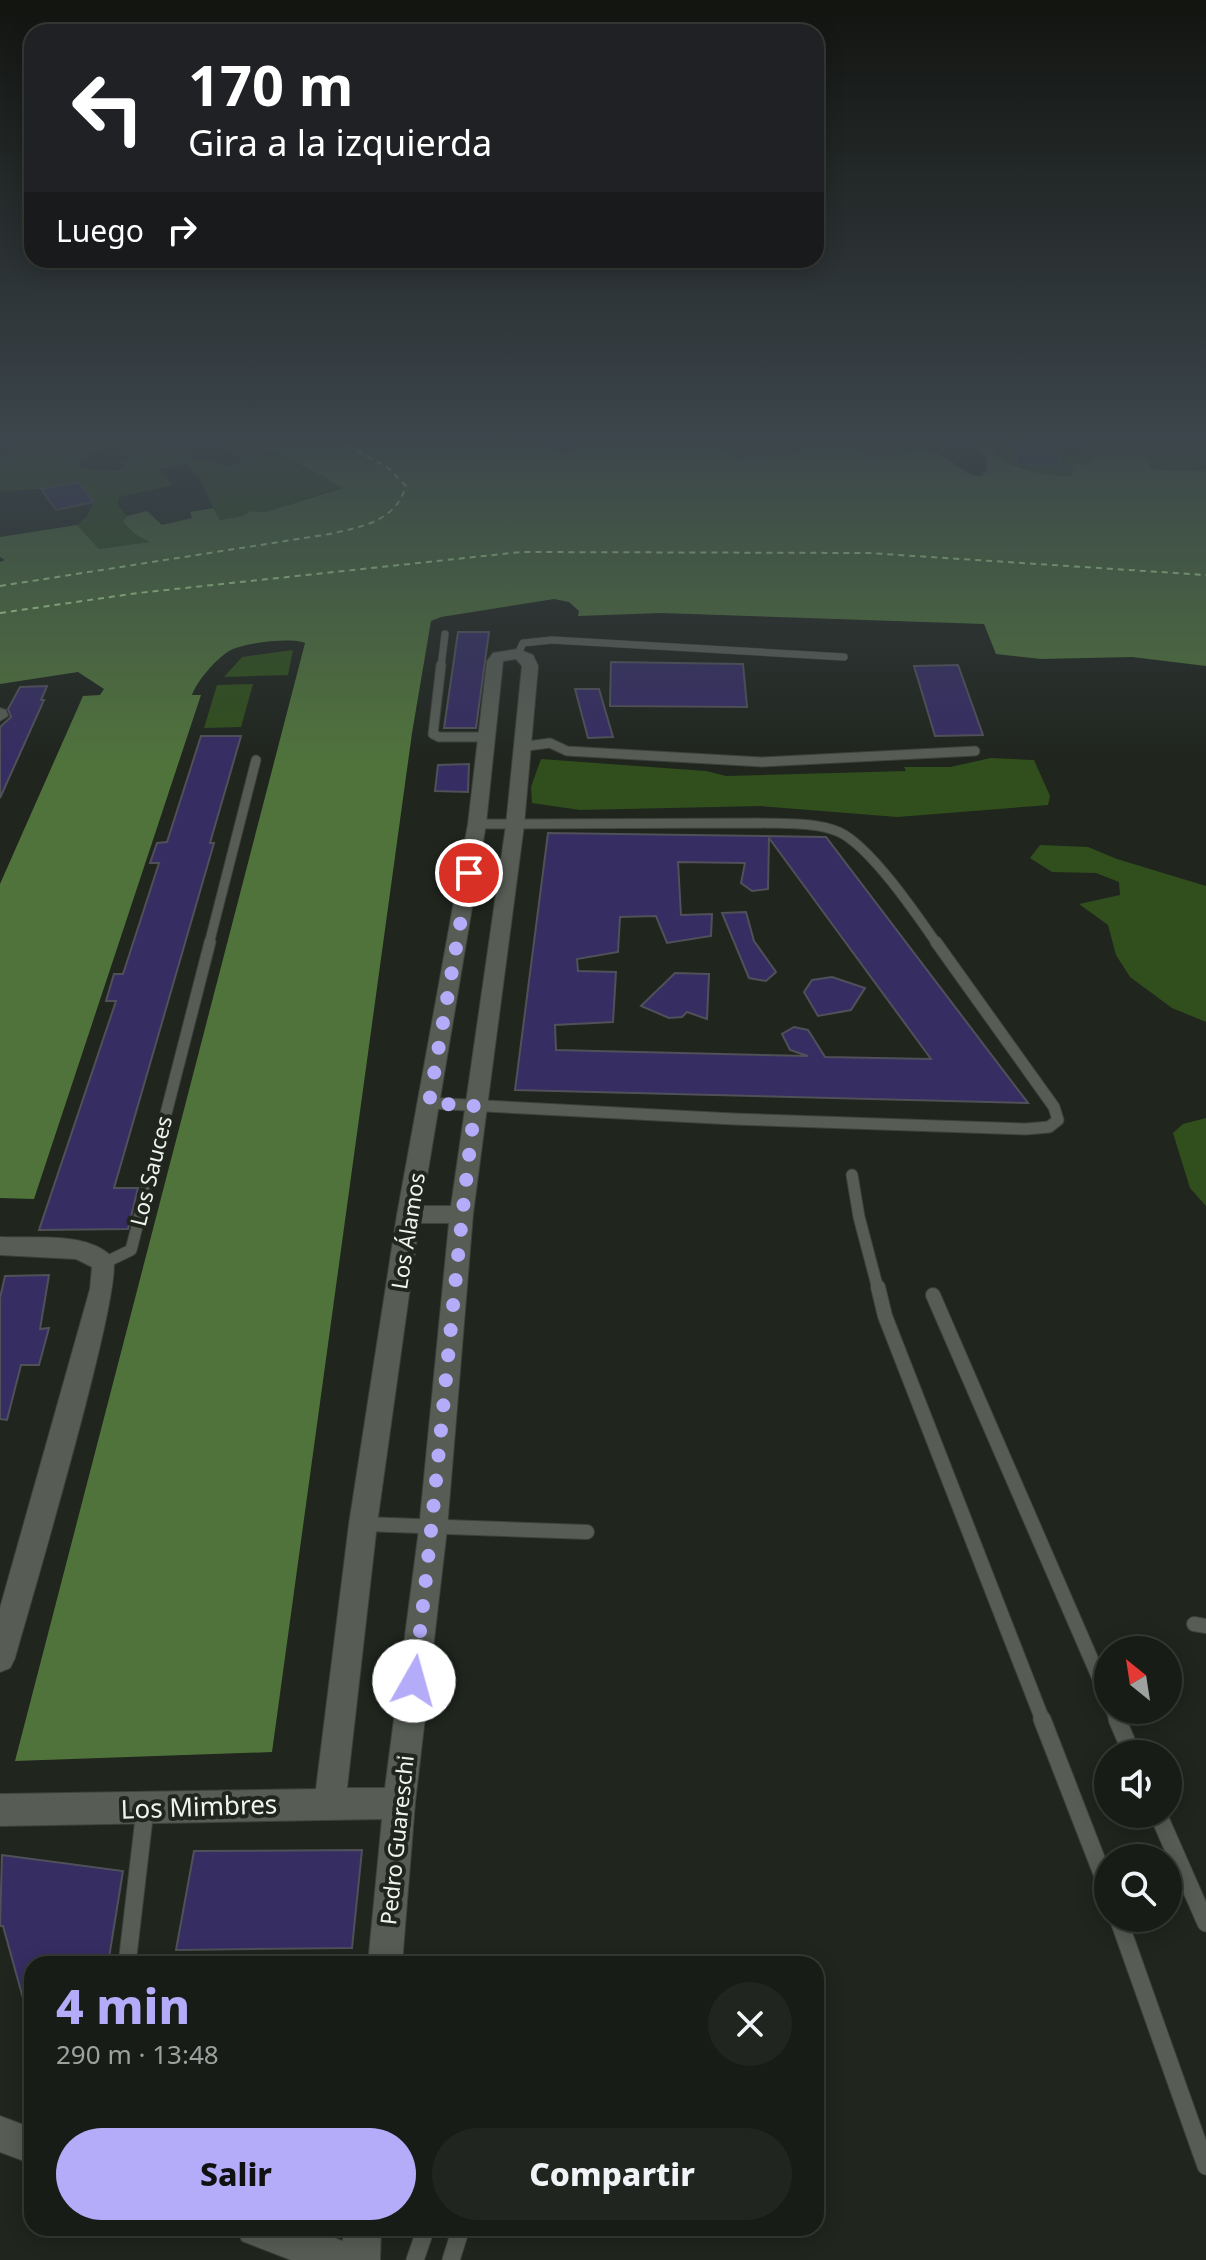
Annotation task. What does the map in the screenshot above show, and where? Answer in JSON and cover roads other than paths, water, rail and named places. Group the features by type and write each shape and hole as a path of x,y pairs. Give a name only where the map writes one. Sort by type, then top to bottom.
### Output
{"street":[{"name":"Los Álamos","path":"330,1802 363,1524 409,1215 477,824 495,661 498,656 518,654"},
{"name":"Pedro Guareschi","path":"386,1956 399,1803 433,1529 461,1214 515,825 530,666 528,658 518,654"},
{"path":"486,748 520,753"},
{"path":"409,1215 461,1214"},
{"path":"0,1246 80,1250 104,1263 102,1289 66,1429 0,1658"},
{"name":"Los Mimbres","path":"0,1810 145,1810 330,1802 399,1803"},
{"path":"0,2134 24,2143"},
{"path":"277,2236 342,2260"},
{"path":"361,2260 362,2236"}],"lane":[{"path":"445,634 433,734 486,748"},
{"path":"518,654 523,643 552,640 844,657"},
{"path":"520,753 550,743 567,751 762,762 975,751"},
{"name":"Los Sauces","path":"104,1263 131,1250 256,760"},
{"path":"429,1103 734,1119 1026,1129 1049,1127 1058,1120 1054,1107 922,923 864,851 839,832 803,825 759,823 477,824"},
{"path":"852,1175 859,1217 885,1316 1094,1853"},
{"path":"933,1295 1094,1666"},
{"path":"363,1524 433,1529 587,1532"},
{"path":"128,1956 145,1810"},
{"path":"1164,1828 1206,1923"},
{"path":"1123,1932 1206,2166"},
{"path":"415,2260 423,2236"},
{"path":"451,2260 458,2236"}]}
